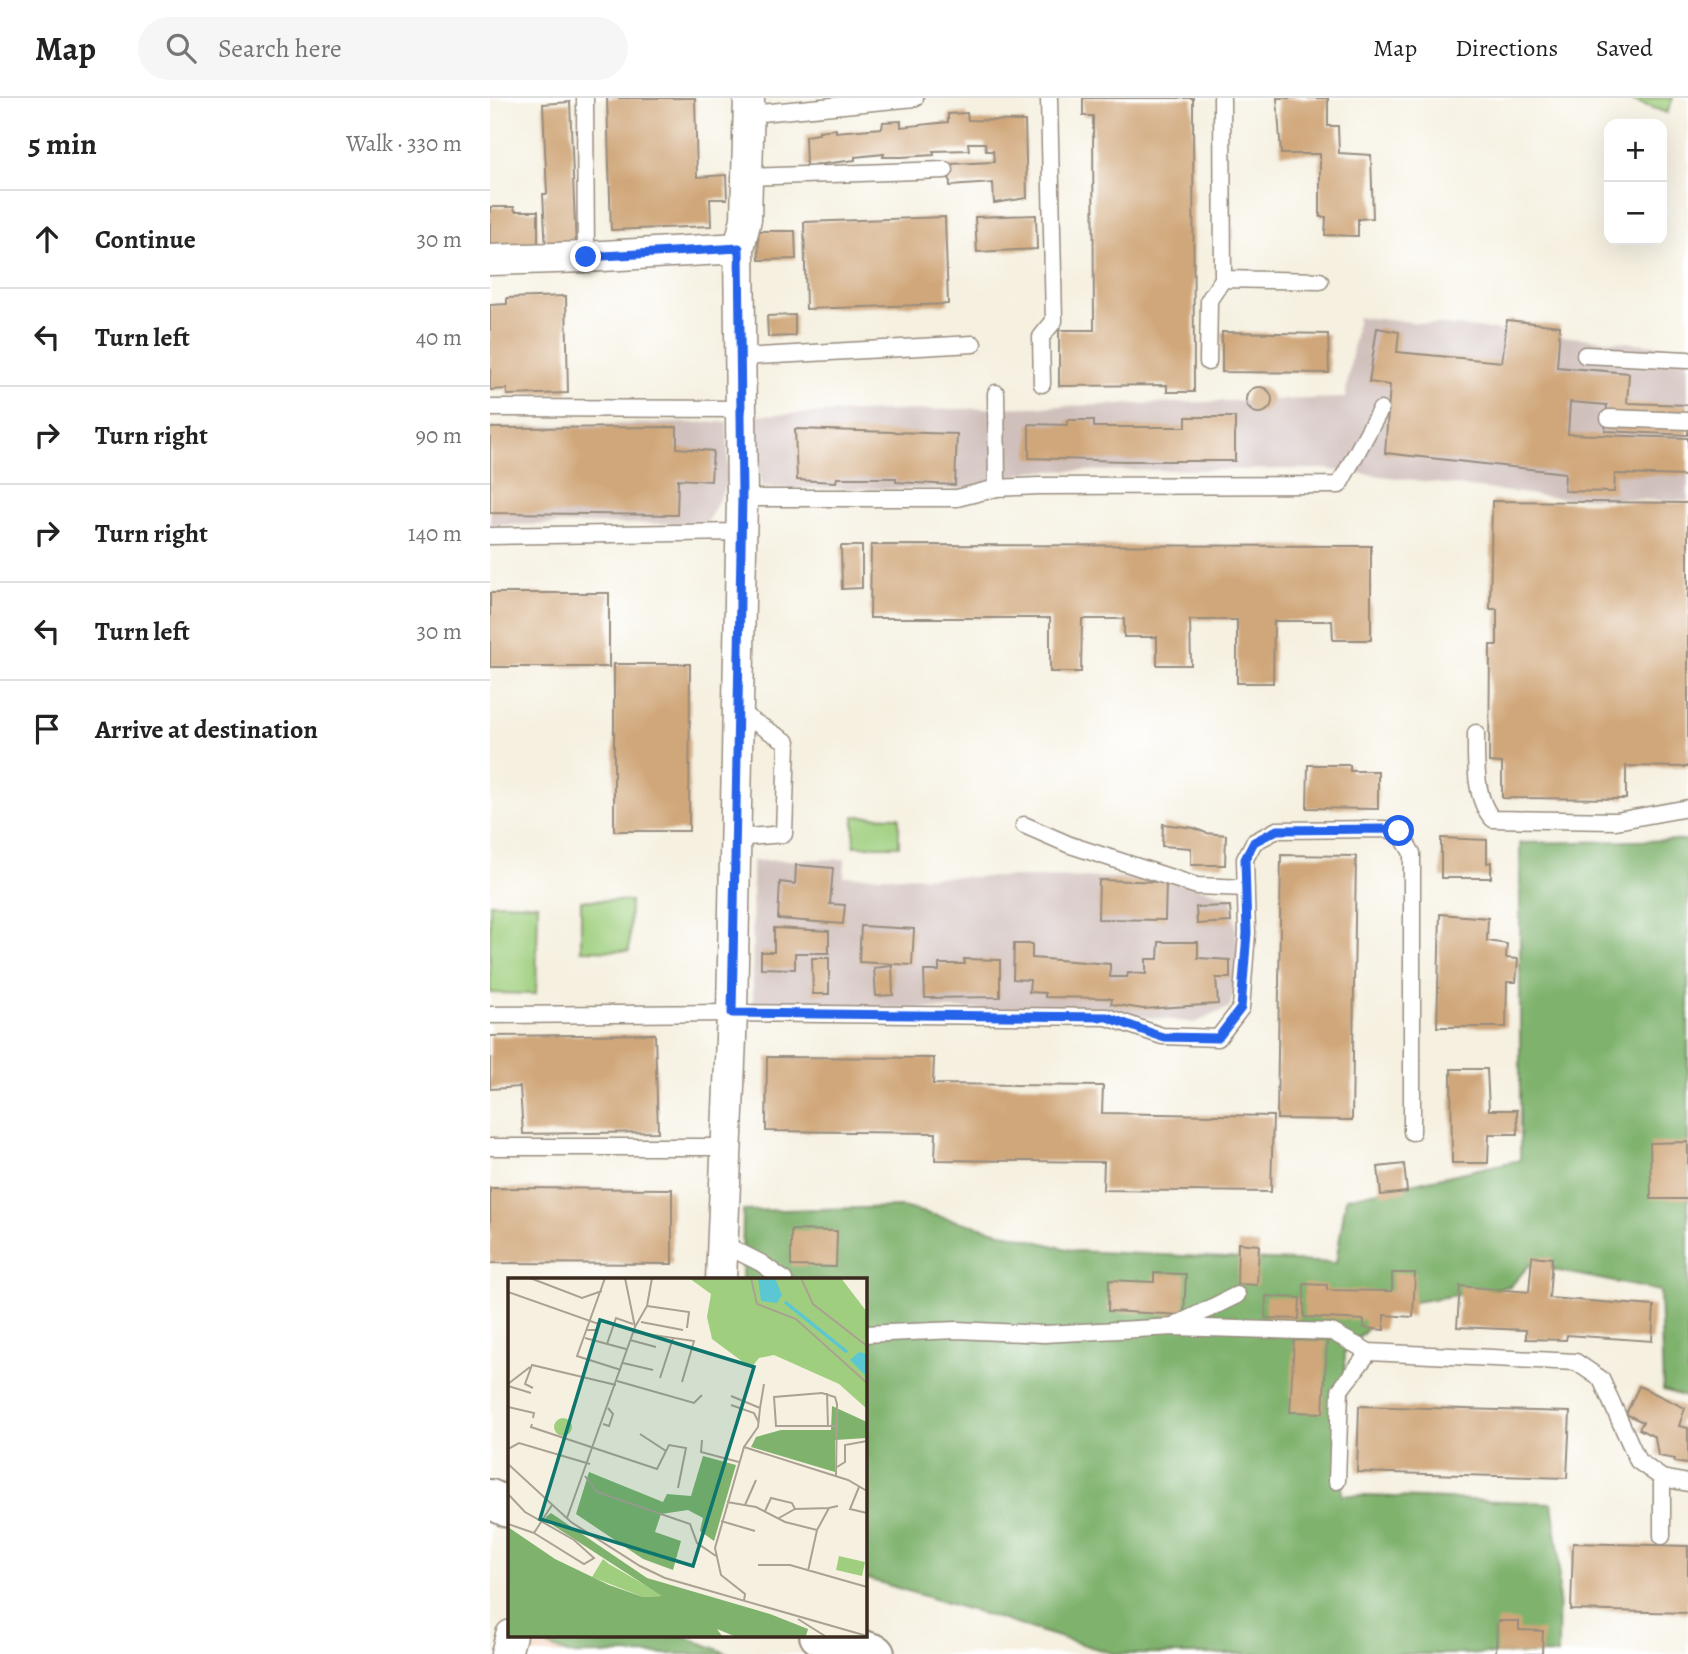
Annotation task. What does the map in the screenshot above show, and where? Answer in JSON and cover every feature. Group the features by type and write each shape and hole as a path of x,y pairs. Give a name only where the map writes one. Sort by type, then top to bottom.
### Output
{"main road":[{"path":"490,1499 508,1508"},
{"path":"822,1636 874,1654"}],"street":[{"path":"721,1278 732,1013 742,498 739,248 746,219 750,106"},
{"path":"490,260 739,248"},
{"path":"506,1654 511,1636"}],"lane":[{"path":"585,98 586,257"},
{"path":"750,106 915,98"},
{"path":"1042,384 1041,337 1054,321 1049,98"},
{"path":"1208,362 1209,300 1223,279 1223,98"},
{"path":"747,177 945,170"},
{"path":"1223,279 1320,281"},
{"path":"742,357 973,344"},
{"path":"1585,355 1688,360"},
{"path":"996,393 997,488"},
{"path":"490,408 742,409"},
{"path":"742,498 957,498 997,488 1038,485 1339,485 1380,410"},
{"path":"1609,418 1688,421"},
{"path":"490,536 741,532"},
{"path":"736,838 784,834 787,742 738,712"},
{"path":"1476,733 1475,769 1486,812 1493,820 1616,821 1688,808"},
{"path":"1024,825 1081,849 1197,886 1246,888"},
{"path":"490,1015 732,1013 1107,1017 1162,1037 1218,1038 1241,1008 1247,933 1245,859 1254,842 1277,830 1384,829 1399,831 1412,853 1412,1132"},
{"path":"490,1147 727,1147"},
{"path":"723,1244 761,1263 782,1278"},
{"path":"1174,1327 1237,1296"},
{"path":"866,1334 957,1330 1044,1334 1174,1327 1332,1332 1369,1352 1576,1362 1601,1379 1638,1461 1662,1478 1688,1483"},
{"path":"1337,1481 1340,1390 1369,1352"},
{"path":"1662,1478 1662,1536"}],"shaded area":[{"path":"1358,317 1688,348 1688,501 1551,497 1324,469 1032,471 967,489 761,488 755,415 1345,398"},
{"path":"727,422 729,479 707,523 490,525 490,427"},
{"path":"845,859 844,876 1164,878 1232,897 1240,962 1230,1007 1195,1023 1109,1012 753,1005 752,861"},
{"path":"526,1637 568,1654 522,1654"}],"green space":[{"path":"1626,98 1673,98 1667,113"},
{"path":"854,816 899,817 899,846 854,846"},
{"path":"1688,840 1688,1398 1663,1390 1660,1291 1529,1265 1511,1286 1378,1308 1378,1318 1345,1352 1342,1495 1552,1503 1559,1553 1558,1654 1114,1654 866,1578 866,1278 742,1278 743,1211 902,1207 1075,1251 1336,1263 1346,1198 1520,1160 1520,843"},
{"path":"581,900 630,901 629,951 581,950"},
{"path":"490,903 538,904 536,994 490,993"},
{"path":"684,1636 729,1654 568,1654 526,1637"}],"building":[{"path":"607,98 695,98 697,177 726,175 727,199 710,199 711,226 611,230"},
{"path":"1083,98 1193,98 1194,392 1167,392 1167,385 1059,386 1059,330 1094,330 1093,116 1083,116"},
{"path":"1277,98 1328,98 1328,126 1338,126 1339,153 1371,155 1373,218 1358,219 1358,236 1325,235 1326,217 1320,217 1320,154 1281,154"},
{"path":"570,102 576,250 546,251 543,194 547,194 543,104"},
{"path":"967,113 968,120 1025,121 1027,198 994,203 993,183 950,186 949,164 994,162 993,151 986,151 985,143 968,143 969,150 933,151 934,155 883,157 884,154 806,166 805,136 819,134 819,131 882,128 883,122 901,121 901,127 948,122 948,114"},
{"path":"490,207 538,211 538,248 490,248"},
{"path":"1036,215 1037,249 977,252 975,217"},
{"path":"945,217 948,304 806,309 804,222"},
{"path":"758,231 795,231 796,259 759,260"},
{"path":"566,296 568,393 507,395 507,389 490,390 490,305 507,304 507,298"},
{"path":"795,315 795,336 768,337 767,316"},
{"path":"1507,320 1560,326 1557,367 1629,373 1627,403 1688,405 1688,435 1605,431 1607,405 1570,402 1568,434 1688,438 1688,476 1615,474 1614,492 1564,491 1565,473 1385,453 1390,385 1369,382 1377,328 1399,332 1397,352 1502,362"},
{"path":"1222,332 1328,334 1329,373 1222,372"},
{"path":"1259,387 1268,391 1272,400 1268,409 1259,413 1250,409 1246,400 1250,391"},
{"path":"1186,417 1235,417 1235,461 1029,458 1029,424 1067,425 1067,420 1094,420 1094,427 1186,427"},
{"path":"677,427 677,448 713,451 711,481 678,479 677,515 490,513 490,428"},
{"path":"795,429 957,434 955,485 896,482 896,478 837,478 836,482 797,480"},
{"path":"1492,501 1688,503 1688,767 1626,766 1626,799 1502,798 1502,763 1489,762 1490,645 1497,645 1497,609 1490,609"},
{"path":"871,545 1371,546 1371,640 1333,640 1332,621 1274,621 1273,683 1237,683 1237,620 1190,620 1191,665 1157,665 1157,637 1124,637 1124,619 1082,619 1081,672 1050,672 1050,618 870,618"},
{"path":"841,546 862,546 862,588 842,589"},
{"path":"490,593 609,593 609,667 490,667"},
{"path":"614,664 690,664 689,831 614,831"},
{"path":"1308,765 1350,765 1350,771 1378,771 1378,809 1307,808"},
{"path":"1163,824 1226,835 1225,865 1191,865 1191,848 1162,846"},
{"path":"1441,838 1487,840 1487,863 1491,862 1491,878 1441,878"},
{"path":"1281,855 1356,856 1352,1120 1277,1119"},
{"path":"796,865 833,868 830,904 845,905 843,924 778,919 780,882 795,884"},
{"path":"1099,880 1166,882 1165,920 1098,919"},
{"path":"1230,906 1231,922 1197,924 1196,907"},
{"path":"1440,914 1488,918 1487,941 1507,944 1506,958 1518,959 1516,982 1507,982 1506,1027 1437,1027"},
{"path":"861,926 914,929 912,965 859,962"},
{"path":"774,928 829,931 829,953 795,953 795,969 761,968 761,952 774,952"},
{"path":"1159,942 1198,942 1198,958 1230,960 1230,978 1216,978 1218,1004 1143,1009 1111,1004 1112,999 1108,998 1045,997 1045,993 1029,992 1030,980 1013,979 1014,944 1032,944 1032,958 1110,964 1110,977 1127,977 1128,973 1146,974 1146,959 1158,959"},
{"path":"812,958 829,958 829,994 813,994"},
{"path":"964,959 1000,960 1000,997 925,998 924,971 939,971 939,964 965,964"},
{"path":"892,966 893,995 876,996 874,968"},
{"path":"655,1034 658,1132 523,1134 520,1087 490,1089 490,1036"},
{"path":"767,1057 934,1058 933,1084 1103,1086 1102,1113 1273,1116 1271,1192 1103,1190 1104,1162 935,1160 936,1133 766,1131"},
{"path":"1451,1069 1487,1069 1489,1110 1517,1110 1518,1134 1489,1134 1488,1163 1452,1163"},
{"path":"1688,1142 1688,1199 1651,1199 1650,1143"},
{"path":"1404,1164 1407,1192 1381,1195 1378,1167"},
{"path":"490,1188 672,1189 672,1264 490,1263"},
{"path":"791,1230 837,1231 836,1267 791,1266"},
{"path":"1238,1243 1259,1245 1257,1285 1237,1284"},
{"path":"1532,1256 1552,1258 1549,1298 1654,1306 1652,1341 1567,1335 1566,1340 1526,1339 1526,1330 1457,1327 1460,1286 1529,1292"},
{"path":"1154,1273 1186,1274 1184,1315 1108,1311 1109,1280 1154,1282"},
{"path":"1392,1273 1415,1273 1413,1317 1384,1315 1384,1330 1364,1328 1364,1320 1304,1317 1304,1284 1327,1285 1327,1290 1392,1291"},
{"path":"1266,1296 1300,1298 1299,1319 1265,1318"},
{"path":"1294,1340 1327,1341 1323,1413 1290,1412"},
{"path":"1639,1386 1685,1408 1679,1426 1688,1428 1688,1464 1658,1456 1655,1437 1639,1429 1643,1422 1626,1414"},
{"path":"1359,1406 1570,1412 1567,1478 1357,1472"},
{"path":"1573,1543 1688,1546 1688,1613 1571,1610"},
{"path":"1497,1621 1519,1621 1519,1630 1543,1631 1542,1654 1496,1654"}],"route":[{"path":"586,257 739,248 742,498 732,1013 1107,1017 1162,1037 1218,1038 1241,1008 1247,933 1245,859 1254,842 1277,830 1399,831"}]}
